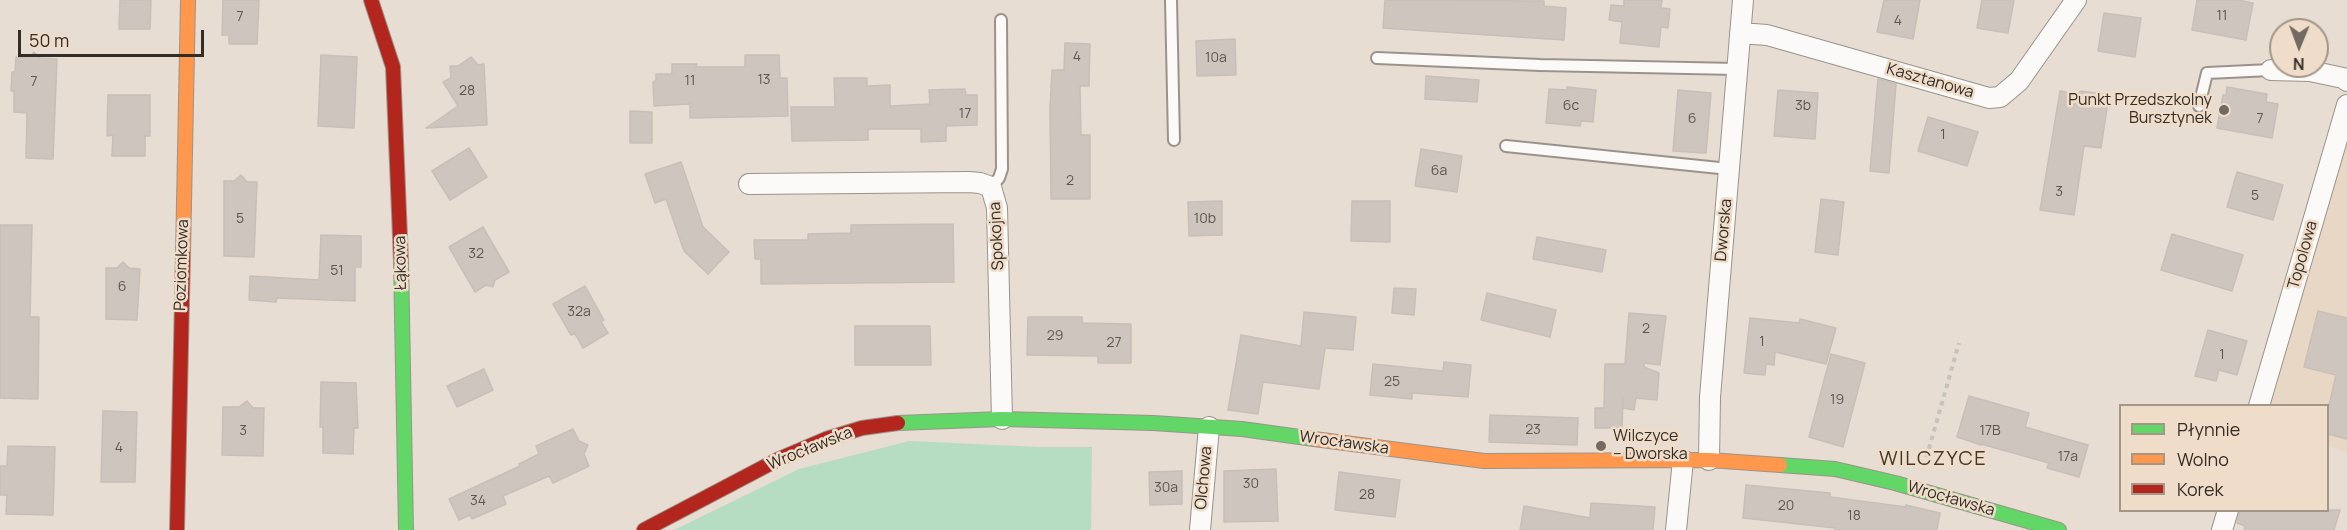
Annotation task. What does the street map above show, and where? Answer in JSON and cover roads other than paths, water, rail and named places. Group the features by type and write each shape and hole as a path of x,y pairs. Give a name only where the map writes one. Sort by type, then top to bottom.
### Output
{"street":[{"name":"Poziomkowa","path":"177,530 188,0"},
{"name":"Łąkowa","path":"371,0 393,67 400,234 406,530"},
{"name":"Dworska","path":"1709,460 1710,397 1743,0"},
{"name":"Kasztanowa","path":"1740,33 1767,35 1989,98 2000,97 2019,81 2076,0"},
{"path":"2329,75 2347,81"},
{"name":"Topolowa","path":"2259,404 2347,105"},
{"name":"Spokojna","path":"749,184 969,182 980,183 992,188 997,208 1002,419"},
{"name":"Wrocławska","path":"644,530 779,459 826,439 862,428 898,423 1002,419 1209,427 1296,436 1408,453 1484,460 1554,462 1709,460 1835,469 1917,490 2035,527 2059,530"},
{"name":"Olchowa","path":"1200,530 1209,427"},
{"path":"1676,530 1683,460"},
{"path":"2222,530 2227,512"}],"lane":[{"path":"1172,0 1174,140"},
{"path":"992,188 1002,169 1001,20"},
{"path":"1377,58 1540,65 1737,69"},
{"path":"2199,106 2207,73 2269,70"},
{"path":"1506,146 1729,169"}],"place":[{"name":"Punkt Przedszkolny Bursztynek","path":"2224,110"},
{"name":"Wilczyce – Dworska","path":"1601,446"}],"district":[{"name":"WILCZYCE","path":"1933,459"}]}
